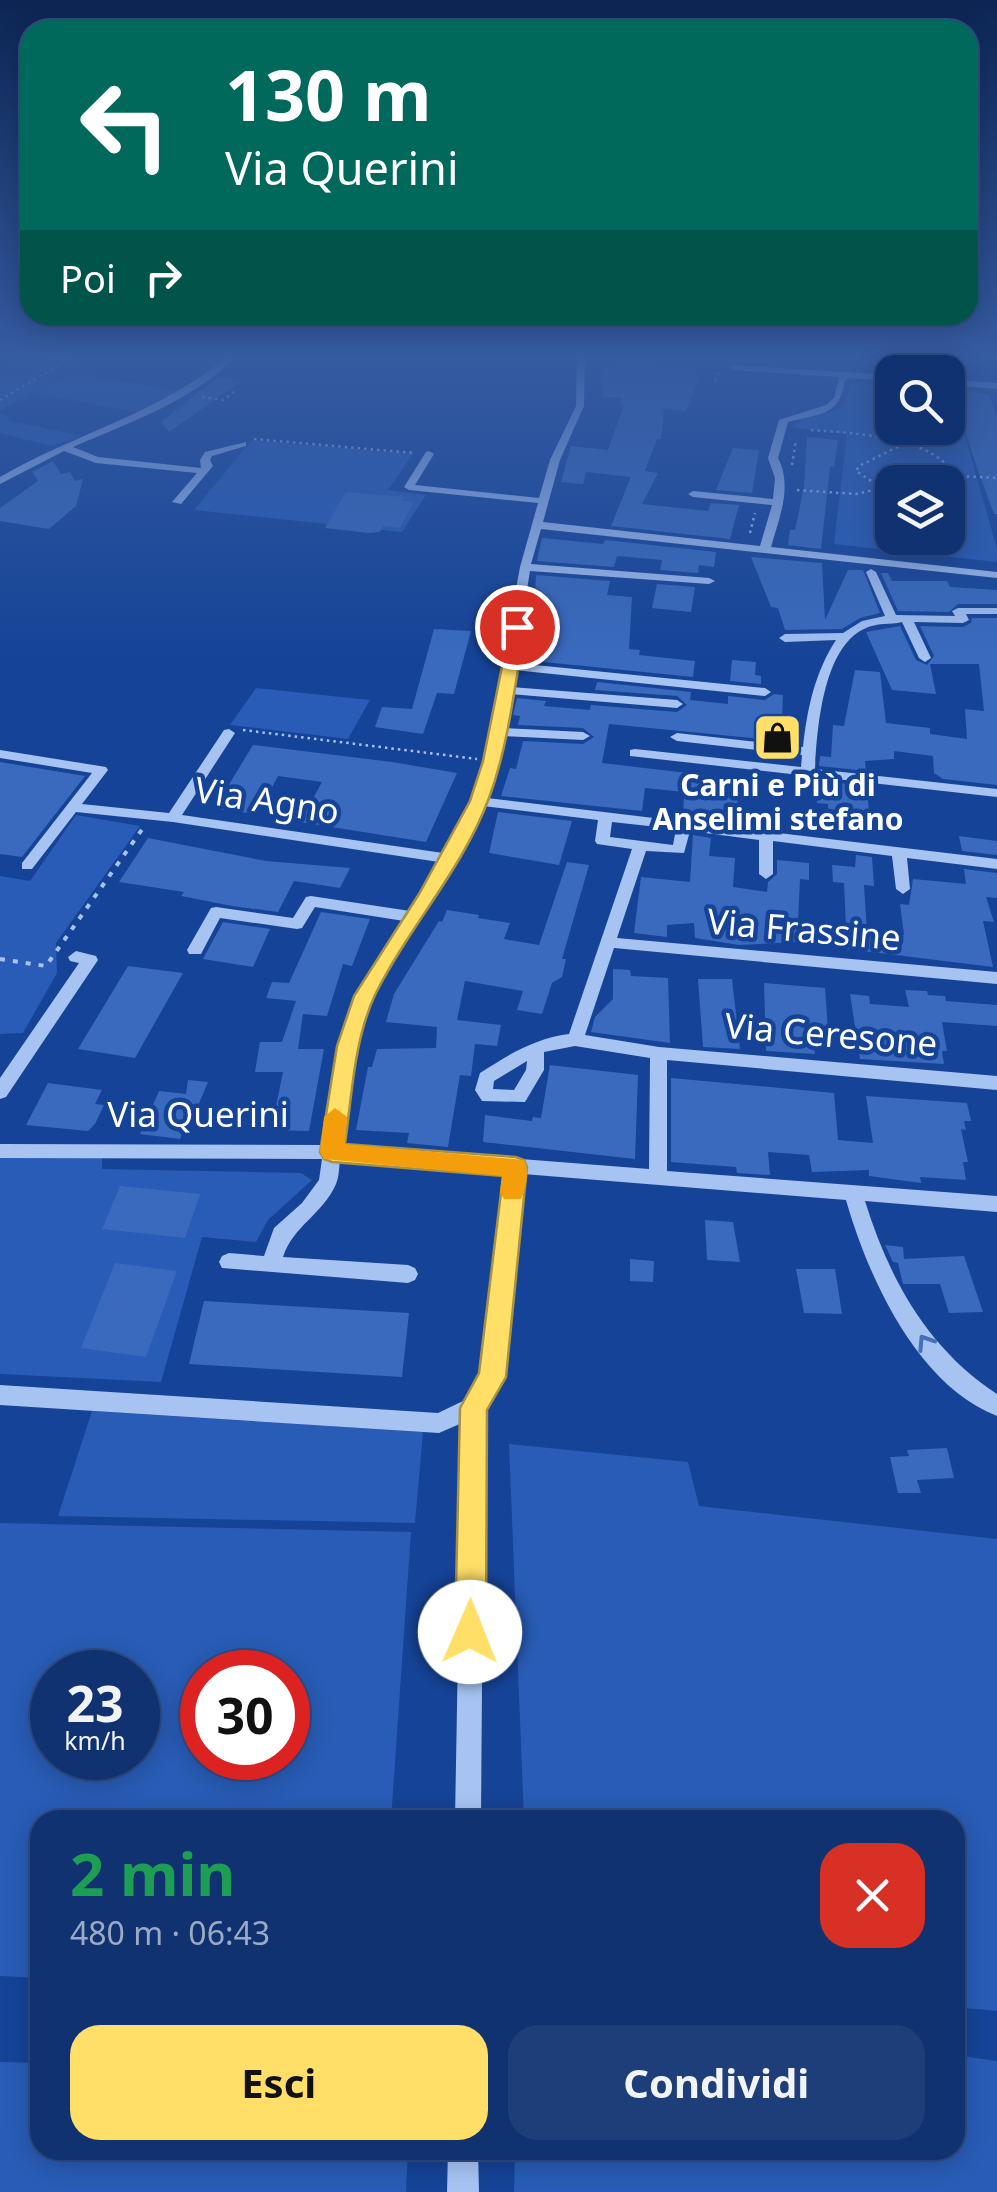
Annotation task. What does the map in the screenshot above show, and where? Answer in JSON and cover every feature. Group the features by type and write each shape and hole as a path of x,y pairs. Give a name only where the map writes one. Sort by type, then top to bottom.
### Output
{"street":[{"path":"0,481 44,457"},
{"path":"89,457 204,471"},
{"path":"177,502 208,466 206,457"},
{"path":"426,457 409,487 544,501"},
{"path":"272,1265 281,1234 309,1209 328,1182 336,1110 355,1022 381,966 449,858 479,801 492,761 525,567 556,457"},
{"path":"765,548 781,472 773,457"},
{"path":"693,494 776,502"},
{"path":"537,525 997,574"},
{"path":"525,567 708,581"},
{"path":"871,572 893,621"},
{"path":"808,770 817,696 845,636 858,626 908,620 962,620 958,612 997,611"},
{"path":"908,620 924,658"},
{"path":"785,638 845,636"},
{"path":"510,666 765,692"},
{"path":"504,690 676,704"},
{"name":"Via Agno","path":"229,732 173,818 449,858"},
{"path":"496,732 583,736"},
{"path":"677,737 809,752"},
{"path":"635,753 997,793"},
{"path":"0,754 101,770 27,866"},
{"path":"479,801 997,864"},
{"path":"72,808 173,818"},
{"path":"606,816 602,841 640,846 679,850 684,826"},
{"path":"766,836 766,874"},
{"path":"575,1040 640,846"},
{"path":"899,852 903,889"},
{"path":"195,950 216,912 296,924 311,901 413,917"},
{"name":"Via Frassine","path":"606,942 997,978"},
{"path":"0,1092 90,960 76,957"},
{"name":"Via Ceresone","path":"536,1048 559,1040 575,1040 658,1053 997,1082"},
{"path":"658,1053 658,1176"},
{"name":"Via Querini","path":"0,1151 332,1152 997,1204"},
{"path":"468,1810 474,1408 492,1377 516,1167"},
{"path":"853,1192 880,1268 930,1352 963,1386 997,1406"},
{"path":"229,1262 408,1274"},
{"path":"0,1395 439,1423 474,1408"},
{"path":"463,2160 463,2192"}],"path":[{"path":"875,484 856,471 879,457"},
{"path":"965,471 969,487"},
{"path":"967,476 997,478"},
{"path":"788,490 856,494 875,490"},
{"path":"896,555 896,562"},
{"path":"229,732 234,728 492,761"},
{"path":"0,959 46,966 152,816"}],"shaded area":[{"path":"238,457 411,457 388,490 426,495 402,532 194,510"},
{"path":"844,457 971,457 997,549 997,562 934,555 965,555 965,465 875,465 875,549 834,544"},
{"path":"256,688 370,700 348,739 230,725"},
{"path":"76,815 140,826 56,943 57,973 23,1033 0,1034 0,876 30,881"},
{"path":"0,1158 102,1158 102,1169 301,1173 312,1180 268,1220 256,1242 202,1237 161,1382 0,1374"},
{"path":"92,1411 423,1432 415,1523 58,1516"},
{"path":"509,1444 688,1462 699,1506 997,1539 997,2011 965,2008 965,1810 524,1810"},
{"path":"0,1523 411,1532 392,1810 30,1810 30,1978 0,1976"},
{"path":"965,2056 997,2061 997,2192 514,2192 515,2160 965,2160"},
{"path":"0,2062 30,2063 30,2160 408,2160 406,2192 0,2192"}],"building":[{"path":"568,457 650,457 645,471 658,473 642,504 708,511 711,503 739,505 730,539 611,526 631,477 586,472 583,484 561,482"},
{"path":"729,457 758,457 752,493 716,490"},
{"path":"806,457 835,457 834,467 830,467 821,549 788,545 804,487"},
{"path":"974,457 997,457 994,514 978,471"},
{"path":"53,461 61,474 70,472 75,481 83,479 76,506 49,529 0,521 0,508 38,481 32,472"},
{"path":"346,492 404,497 402,501 414,502 400,528 383,526 380,532 369,533 325,528"},
{"path":"542,538 603,544 605,540 716,552 714,567 699,565 698,573 660,570 662,560 617,556 614,567 537,561"},
{"path":"751,557 822,563 825,620 848,570 863,570 880,613 860,618 842,629 785,630"},
{"path":"881,573 888,573 892,581 947,581 950,587 997,590 997,604 958,604 949,612 898,611"},
{"path":"536,575 610,581 607,595 632,597 629,649 640,650 639,655 695,661 693,677 524,660 532,639"},
{"path":"657,584 695,587 691,612 652,608"},
{"path":"972,618 997,618 997,785 943,779 934,773 933,756 894,751 894,759 865,761 866,771 819,766 820,756 831,757 833,725 844,726 855,670 880,672 886,723 930,728 930,734 967,739 965,709 984,711 979,664 930,664 936,694 892,690 866,632 900,626 916,660 927,665 934,656 920,626 963,627"},
{"path":"434,629 471,631 454,694 437,693 423,734 375,727 382,707 412,709"},
{"path":"732,660 756,662 755,675 761,676 761,684 730,681"},
{"path":"597,682 691,692 690,700 728,704 728,696 765,700 774,694 783,695 781,741 609,724 602,763 739,779 736,824 683,818 684,792 645,788 642,811 501,796 510,768 516,769 523,741 583,744 594,737 583,728 518,725 520,716 513,715 517,698 546,701 544,706 590,710 591,705 677,712 687,705 677,696 595,690"},
{"path":"253,745 457,773 426,842 300,822 322,782 278,776 258,814 214,809"},
{"path":"0,762 85,776 22,857 0,854"},
{"path":"818,781 867,786 869,814 828,809 828,804 817,803"},
{"path":"498,812 572,821 559,865 489,853"},
{"path":"693,835 711,838 709,856 735,858 733,887 767,892 768,882 777,874 777,860 809,863 809,880 800,879 797,942 739,945 695,938 694,923 667,925 667,937 634,933 641,877 690,882"},
{"path":"959,836 997,841 997,855 962,851"},
{"path":"148,838 266,861 350,868 340,888 294,881 278,912 232,906 181,896 184,892 119,882"},
{"path":"856,855 872,857 874,886 864,885 867,932 904,935 900,904 909,905 913,879 966,884 964,869 997,873 997,898 986,897 994,922 983,921 993,967 847,949 844,883 833,882 832,865 855,867"},
{"path":"567,862 589,865 562,959 566,959 562,977 552,983 542,1014 517,1010 523,991 465,981 457,1020 501,1025 497,1046 475,1044 471,1076 460,1075 448,1147 407,1143 409,1133 356,1130 368,1067 372,1067 377,1049 436,1048 437,1027 386,1022 394,994 447,910 510,923 504,939 539,945"},
{"path":"321,912 370,919 352,966 343,964 327,1016 303,1014 298,1049 324,1049 309,1131 271,1130 283,1072 255,1072 260,1042 282,1042 296,1001 266,998 272,982 289,983"},
{"path":"223,922 270,929 253,967 203,959"},
{"path":"128,966 183,973 135,1058 78,1049"},
{"path":"613,969 630,970 631,976 668,978 670,1043 591,1032 595,1017 613,999"},
{"path":"698,979 732,979 740,1049 703,1047"},
{"path":"764,983 825,988 828,1030 812,1029 815,1054 766,1051"},
{"path":"905,990 927,991 928,995 945,996 946,1001 997,1005 997,1026 942,1022 947,1051 942,1051 944,1064 860,1059 850,994 869,996 870,1004 909,1007"},
{"path":"550,1065 638,1075 635,1159 483,1142 485,1115 532,1121 533,1117 541,1118"},
{"path":"671,1078 834,1093 838,1140 873,1143 866,1096 967,1103 971,1121 964,1121 966,1130 961,1129 968,1162 963,1162 966,1180 920,1177 921,1183 869,1176 869,1170 812,1172 809,1155 768,1152 770,1175 737,1173 736,1167 671,1162"},
{"path":"188,1080 208,1082 187,1132 183,1131 180,1139 140,1134 159,1091 186,1094"},
{"path":"48,1083 102,1090 95,1104 104,1105 88,1131 26,1125"},
{"path":"120,1186 200,1194 185,1238 102,1229"},
{"path":"705,1220 733,1222 740,1262 707,1260"},
{"path":"885,1245 903,1247 904,1259 964,1256 983,1312 949,1313 940,1284 903,1284 898,1263 893,1262"},
{"path":"630,1259 654,1261 653,1282 630,1281"},
{"path":"115,1263 177,1271 146,1357 81,1348"},
{"path":"796,1269 835,1269 842,1314 804,1313"},
{"path":"204,1301 409,1313 402,1377 189,1364"},
{"path":"947,1448 954,1478 917,1480 921,1493 898,1493 890,1457 909,1456 907,1450"}],"slow traffic":[{"path":"335,1117 332,1152 516,1167 512,1192"}],"place":[{"name":"Carni e Più di Anselimi stefano","path":"778,737"}],"route":[{"path":"470,1632 474,1408 492,1377 516,1167 332,1152 348,1046 364,996 428,895 479,801 492,761 517,627"}]}
